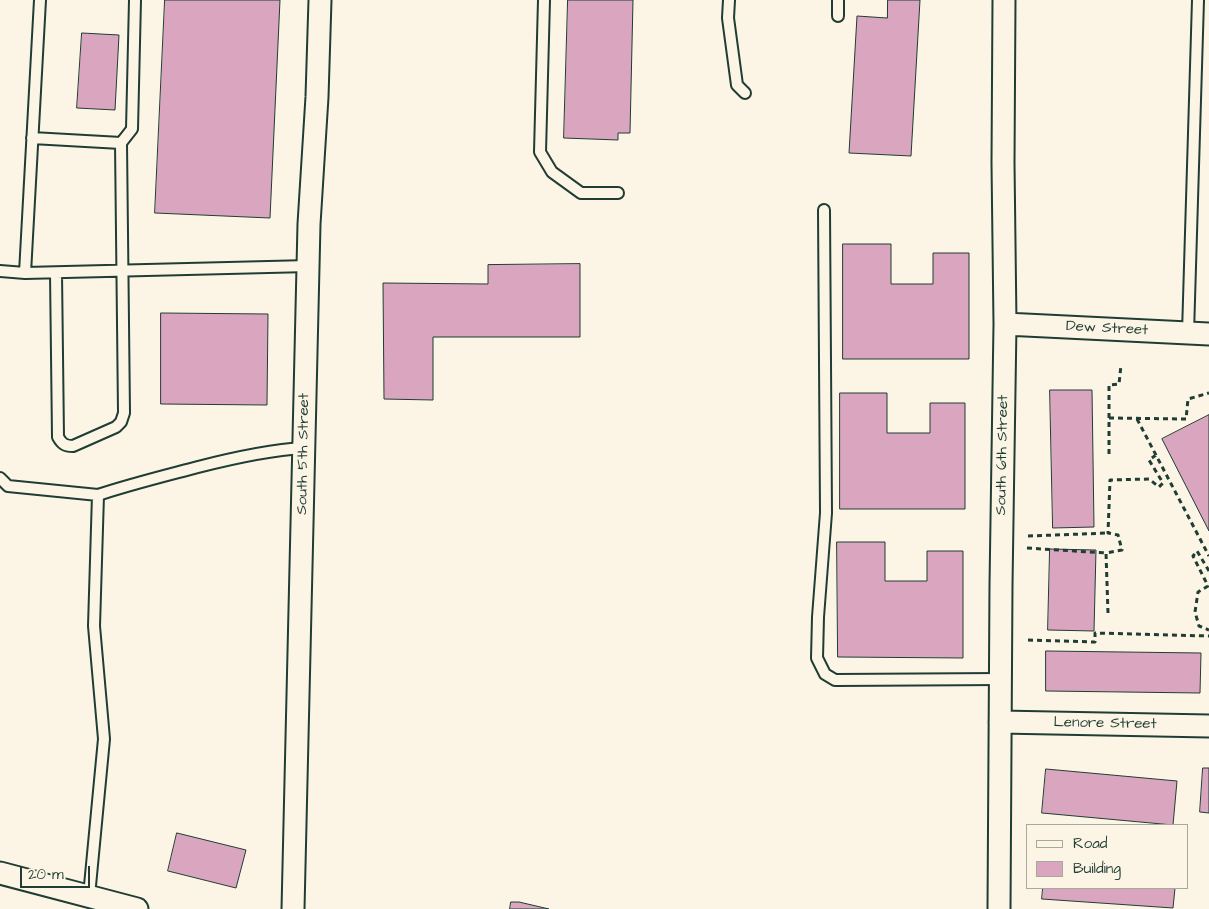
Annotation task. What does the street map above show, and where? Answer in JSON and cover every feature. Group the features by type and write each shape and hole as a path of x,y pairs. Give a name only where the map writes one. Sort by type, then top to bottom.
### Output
{"street":[{"name":"South 5th Street","path":"293,909 309,224 317,97 320,0"},
{"name":"South 6th Street","path":"1000,909 1000,722 1005,324 1003,172 1004,0"},
{"name":"Dew Street","path":"1005,324 1199,334"},
{"name":"Lenore Street","path":"1000,722 1209,726"},
{"path":"0,873 137,909"}],"lane":[{"path":"24,273 40,0"},
{"path":"56,273 58,437 67,446 73,446 116,427 121,422 124,413 121,143 132,129 135,0"},
{"path":"544,0 540,152 552,172 581,193 618,193"},
{"path":"729,0 728,18 737,85 745,93"},
{"path":"838,0 838,16"},
{"path":"1198,0 1199,334"},
{"path":"32,138 121,143"},
{"path":"824,210 826,514 818,617 817,658 824,674 835,680 1001,679"},
{"path":"0,271 56,273 308,266"},
{"path":"0,478 8,486 98,495 136,483 232,459 283,449 304,448"},
{"path":"89,896 104,739 94,626 98,495"}],"path":[{"path":"1109,454 1109,385 1119,384 1121,366"},
{"path":"1109,418 1186,419 1188,399 1209,393"},
{"path":"1137,419 1209,556"},
{"path":"1108,533 1110,480 1149,479 1159,488 1163,483 1149,460 1156,455"},
{"path":"1028,536 1108,533 1118,535 1122,550 1106,553 1028,548"},
{"path":"1209,571 1197,551 1193,556 1208,586 1198,592 1195,612 1199,626 1209,630"},
{"path":"1106,553 1108,612"},
{"path":"1028,640 1095,642 1095,633 1209,636"}],"building":[{"path":"165,0 280,0 270,218 155,213"},
{"path":"568,0 633,0 630,133 618,133 618,140 564,138"},
{"path":"888,0 920,0 911,156 849,153 857,16 887,18"},
{"path":"82,33 119,35 115,110 77,108"},
{"path":"843,244 891,244 891,284 933,284 933,253 969,253 969,359 843,359"},
{"path":"580,264 580,337 433,337 433,400 384,399 383,283 488,284 488,265"},
{"path":"161,313 268,314 267,405 161,404"},
{"path":"1050,390 1092,390 1094,527 1053,528"},
{"path":"840,393 887,393 887,433 930,433 930,403 965,403 965,509 840,509"},
{"path":"1209,415 1209,531 1162,439"},
{"path":"837,542 885,542 885,581 927,581 927,551 963,551 963,658 838,657"},
{"path":"1050,549 1096,550 1094,631 1048,630"},
{"path":"1046,651 1201,653 1200,693 1046,691"},
{"path":"1203,768 1209,768 1209,813 1200,812"},
{"path":"1046,769 1177,781 1173,824 1042,813"},
{"path":"177,833 246,850 236,888 168,871"},
{"path":"1043,889 1175,889 1173,908 1042,899"},
{"path":"511,902 519,902 549,909 510,909"}]}
